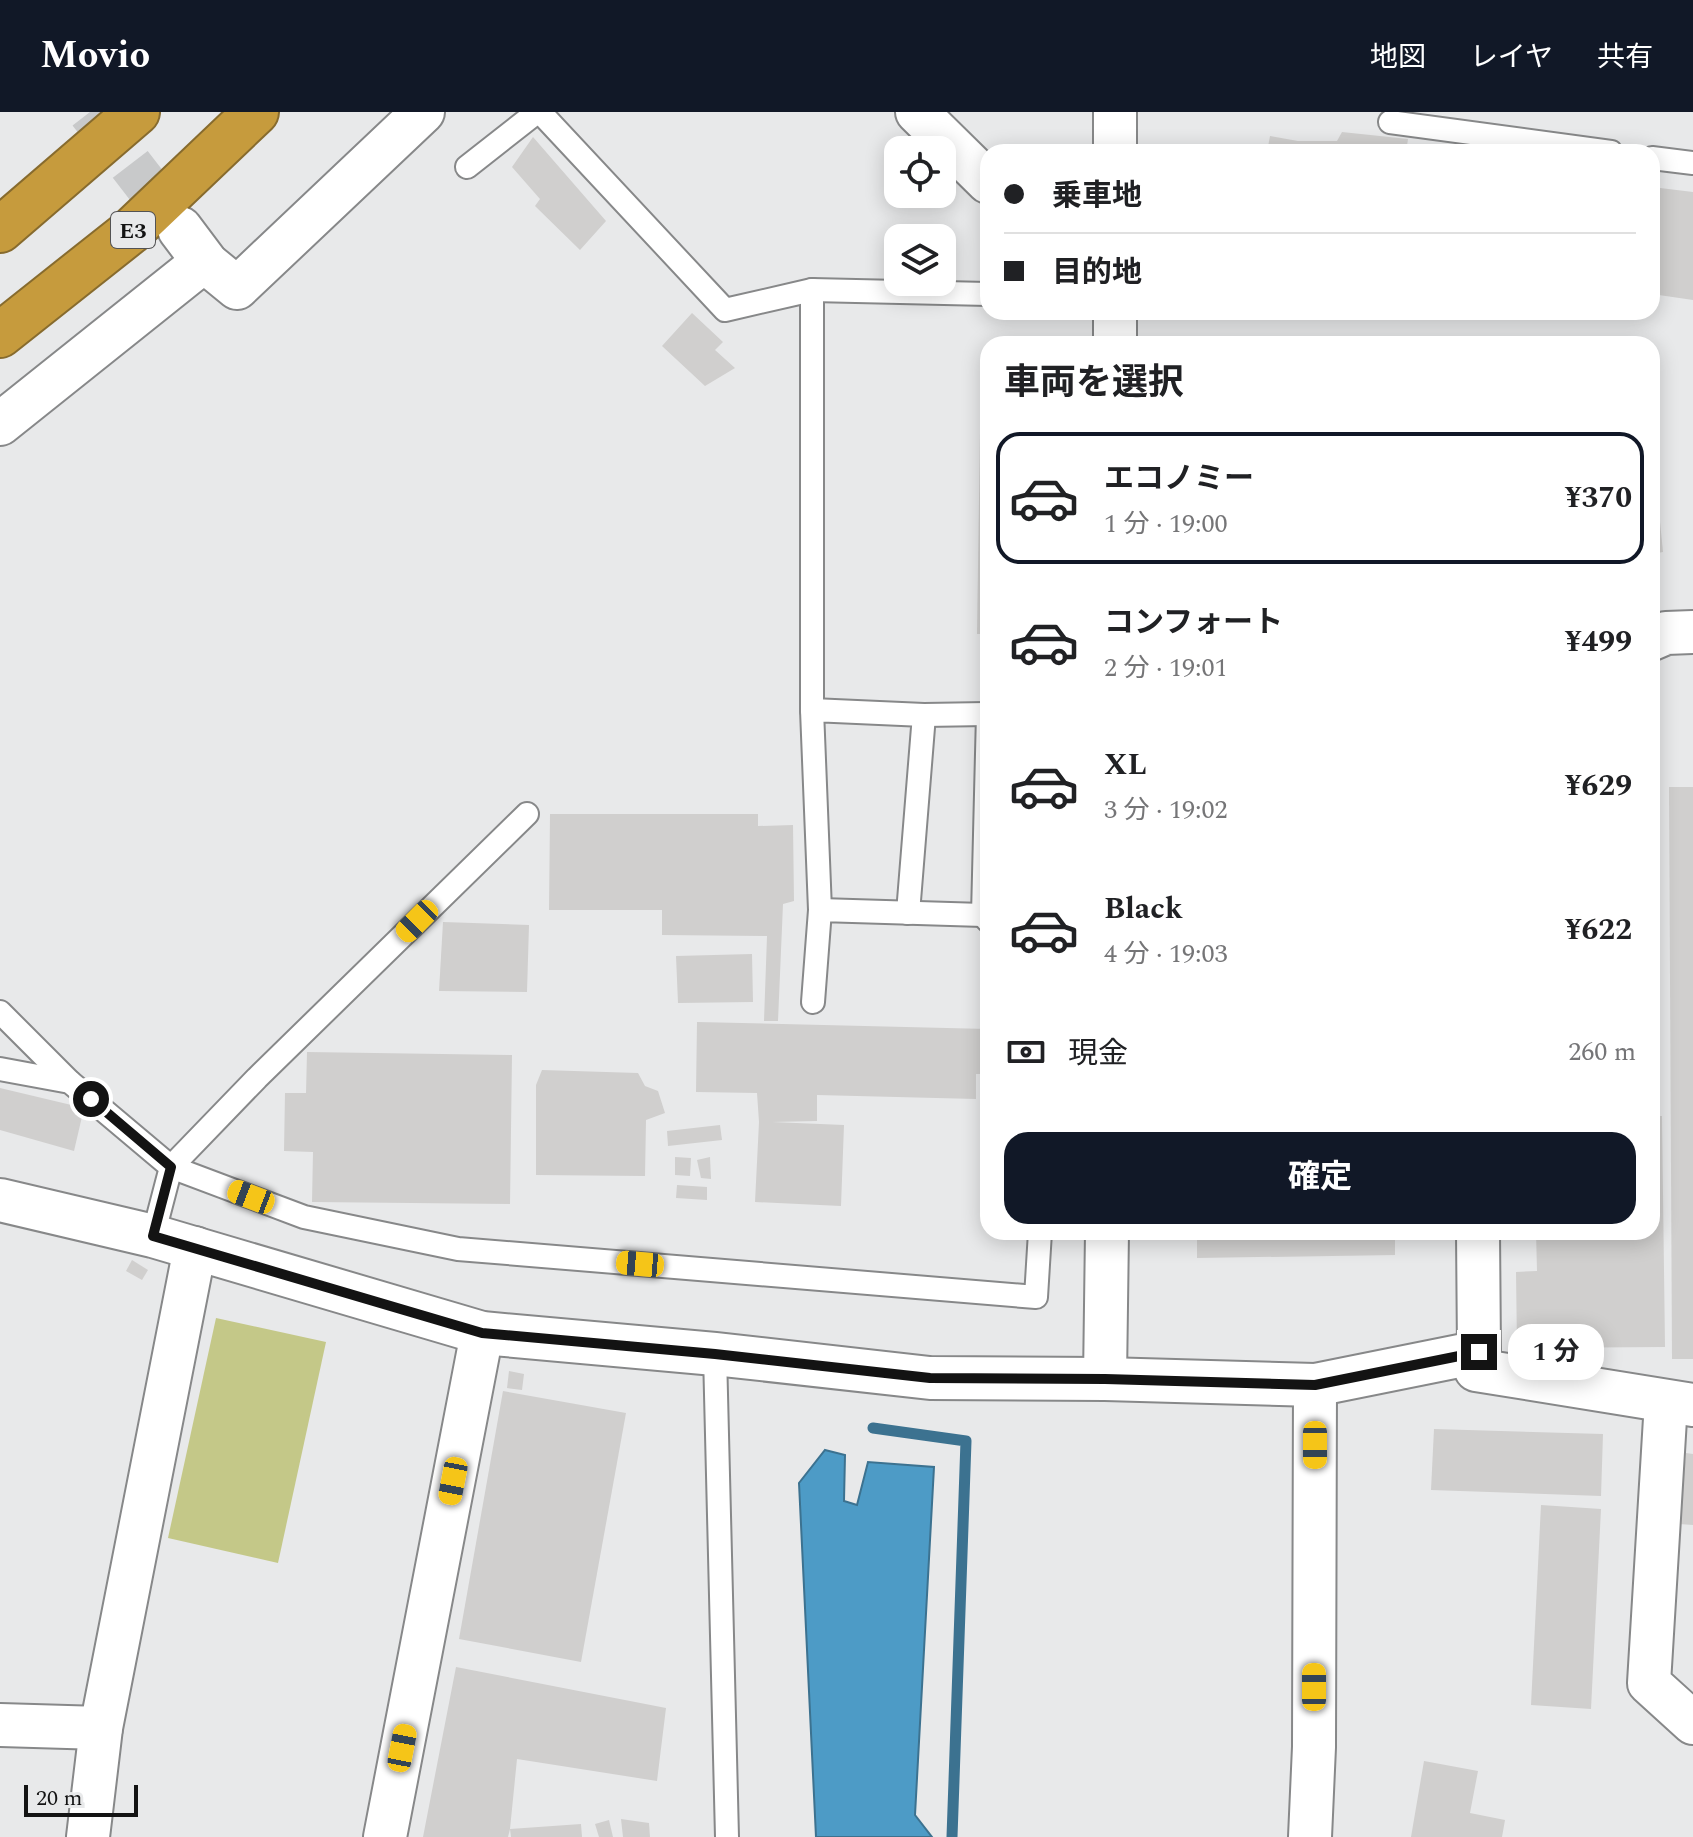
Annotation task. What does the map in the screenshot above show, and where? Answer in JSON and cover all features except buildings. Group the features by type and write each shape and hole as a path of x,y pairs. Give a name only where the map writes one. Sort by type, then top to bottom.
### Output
{"highway":[{"path":"0,230 137,112"},
{"name":"E3","path":"0,335 130,232 256,112"}],"street":[{"path":"0,424 192,245 237,288 423,112"},
{"path":"917,112 980,174"},
{"path":"1115,112 1115,144"},
{"path":"1660,636 1693,632"},
{"path":"0,1200 153,1236 482,1333 930,1378 1315,1385 1479,1352"},
{"path":"1105,1379 1107,1240"},
{"path":"1478,1240 1479,1352 1476,1370 1680,1403 1649,1683 1693,1723"},
{"path":"88,1837 101,1728 195,1248"},
{"path":"385,1837 482,1333"},
{"path":"1310,1837 1314,1747 1315,1385"},
{"path":"0,1725 101,1728"}],"lane":[{"path":"467,167 538,112 725,310 812,290 980,294"},
{"path":"1390,122 1552,144"},
{"path":"1660,159 1693,163"},
{"path":"812,290 812,710 820,910 813,1002"},
{"path":"812,710 980,714"},
{"path":"908,913 924,715"},
{"path":"153,1236 171,1167 257,1078 527,814"},
{"path":"820,910 980,918"},
{"path":"0,1012 70,1082 171,1167 304,1217 458,1249 1036,1297 1040,1240"},
{"path":"0,1069 70,1082"},
{"path":"715,1354 727,1837"}],"green space":[{"path":"216,1318 326,1342 278,1563 168,1538"}],"water":[{"path":"825,1450 845,1455 844,1501 857,1505 868,1462 934,1467 915,1815 932,1837 816,1837 799,1483"}],"waterway":[{"path":"873,1428 966,1441 952,1837"}],"tunnel":[{"path":"90,112 180,229"}],"route":[{"path":"91,1099 171,1167 153,1236 482,1333 930,1378 1315,1385 1479,1352"}]}
